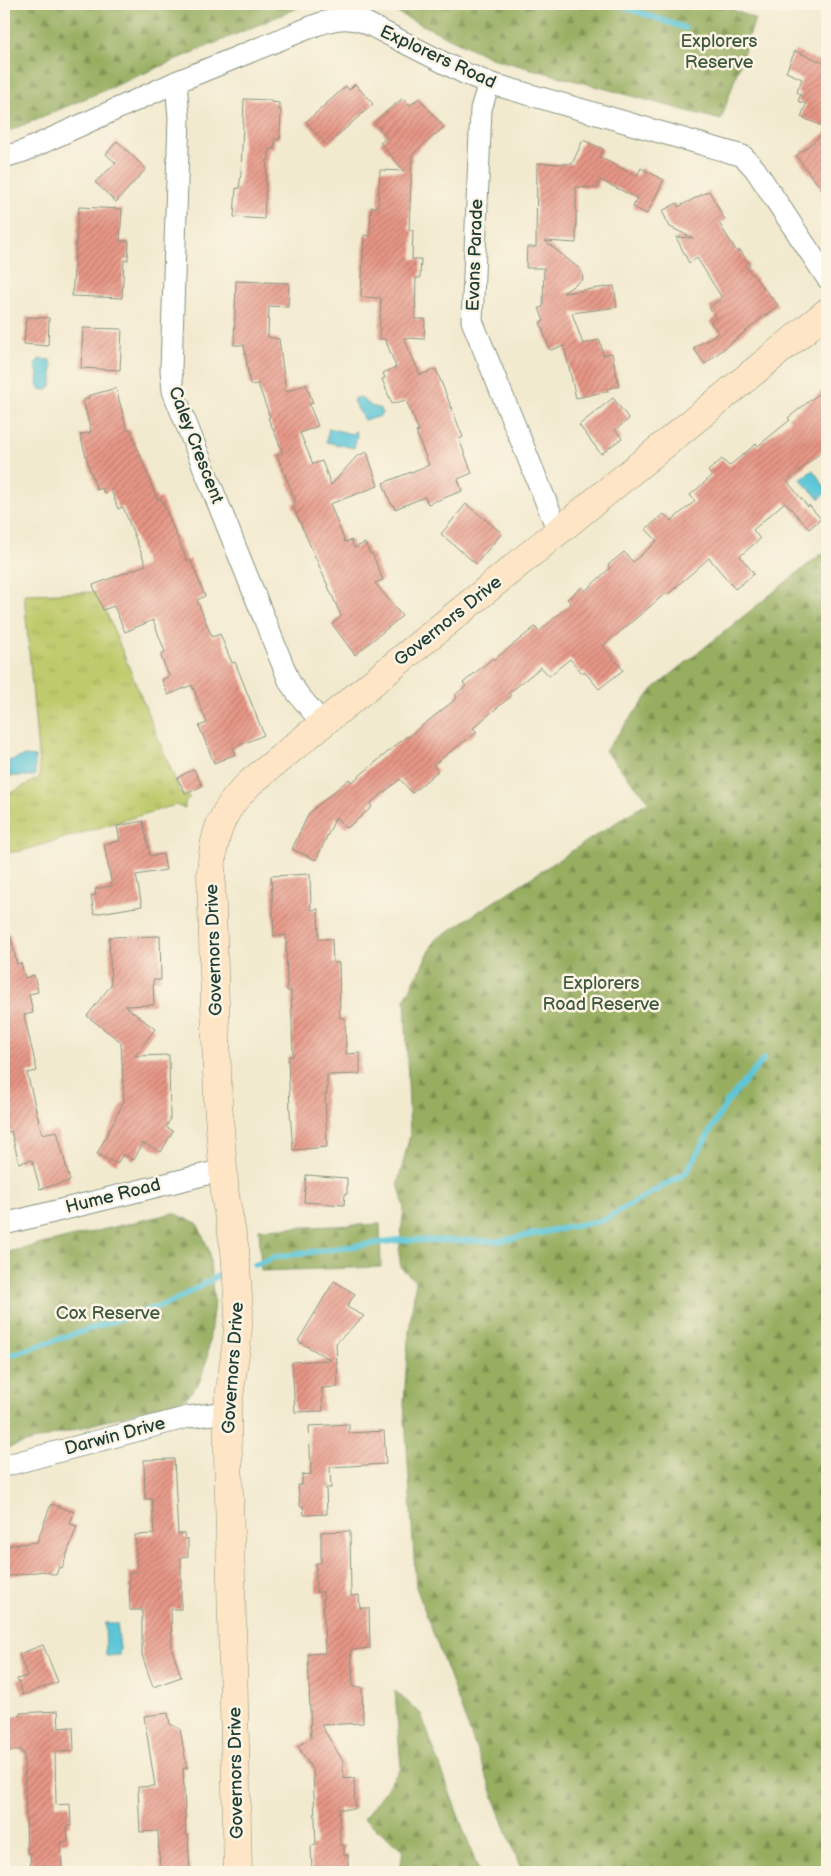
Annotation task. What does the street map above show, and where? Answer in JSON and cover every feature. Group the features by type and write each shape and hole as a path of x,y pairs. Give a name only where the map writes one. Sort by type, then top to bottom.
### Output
{"main road":[{"name":"Governors Drive","path":"238,1872 227,1412 239,1312 235,1250 225,1196 218,1102 212,884 214,842 222,818 239,794 827,312"}],"street":[{"name":"Explorers Road","path":"4,157 24,151 176,82 316,25 344,18 364,22 464,73 489,83 743,156 756,169 827,278"},
{"name":"Caley Crescent","path":"176,82 179,118 171,370 173,391 290,683 323,724"},
{"name":"Evans Parade","path":"489,83 481,109 472,320 558,531"},
{"name":"Hume Road","path":"4,1224 223,1170"},
{"name":"Darwin Drive","path":"4,1466 188,1417 227,1412"}],"green space":[{"path":"4,4 307,4 4,133"},
{"name":"Explorers Reserve","path":"379,4 720,4 755,19 721,120 491,58"},
{"name":"Explorers Road Reserve","path":"827,552 827,754 823,805 827,812 827,1872 522,1872 416,1587 404,1403 408,1340 416,1281 401,1268 399,1253 404,1207 398,1183 410,1135 405,999 435,940 649,801 605,751 653,689 821,554"},
{"path":"98,592 181,794 190,797 185,802 185,808 175,805 21,851 4,853 4,797 40,777 24,594"},
{"name":"Cox Reserve","path":"173,1213 197,1223 209,1250 214,1302 207,1359 199,1383 185,1399 4,1449 4,1253"},
{"path":"380,1224 381,1267 261,1271 259,1229"},
{"path":"395,1691 421,1714 479,1872 400,1872 403,1849 364,1819 401,1768"}],"water":[{"path":"38,360 50,360 52,364 52,385 47,390 39,389 37,383 38,373 35,366"},
{"path":"360,397 371,406 381,409 382,414 378,417 364,420 353,401 355,398"},
{"path":"329,428 351,434 356,431 357,436 354,448 326,442"},
{"path":"813,470 827,490 820,499 801,479"},
{"path":"24,756 35,757 35,776 9,776 9,761"},
{"path":"105,1623 117,1623 119,1655 106,1656"}],"building":[{"path":"795,51 827,64 827,128 801,117 806,104 798,101 801,94 797,92 802,79 786,72"},
{"path":"355,84 373,104 327,145 306,122 346,86 349,90"},
{"path":"403,98 410,105 419,98 444,127 412,155 409,230 413,230 412,259 421,259 420,278 416,278 415,319 425,319 424,339 404,338 420,375 436,369 463,437 459,439 472,473 458,479 462,491 428,504 425,497 395,509 393,504 391,504 383,483 429,465 416,432 419,431 406,400 392,404 382,379 385,378 383,373 396,367 385,339 379,339 381,298 361,297 364,235 370,236 371,207 378,207 380,170 404,171 380,143 387,137 374,122"},
{"path":"244,99 271,100 271,102 279,103 279,110 281,110 280,139 275,139 274,149 269,149 269,160 267,160 264,219 234,217 236,188 239,189 241,173"},
{"path":"827,131 827,196 796,156"},
{"path":"583,140 603,149 599,157 637,176 641,168 664,180 647,214 633,207 637,198 600,180 597,188 576,187 576,243 545,241 581,270 583,279 563,293 614,286 617,307 572,313 583,344 600,340 603,355 612,353 619,386 606,389 608,391 576,398 564,346 550,350 540,322 544,321 539,308 543,307 544,268 526,268 527,247 536,247 537,163 572,164"},
{"path":"117,141 146,169 116,202 95,182 116,163 106,154"},
{"path":"709,191 725,220 719,223 737,252 740,250 750,265 746,267 778,305 705,364 693,348 719,333 710,322 716,317 709,308 722,298 697,258 689,263 676,237 693,238 670,227 662,211 677,203 678,207"},
{"path":"79,207 122,209 120,241 129,241 128,260 124,260 122,298 72,296"},
{"path":"236,281 289,283 288,307 269,306 268,337 279,339 286,392 306,384 313,403 309,404 318,426 300,433 313,464 322,461 331,485 357,456 367,452 378,486 330,504 345,542 351,540 354,548 365,543 370,554 372,553 383,580 375,583 402,616 355,655 332,624 341,616 292,504 296,502 277,455 283,452 268,418 270,417 258,384 250,385 244,345 234,345"},
{"path":"26,317 49,318 48,346 24,344"},
{"path":"83,328 122,329 120,370 81,368"},
{"path":"827,387 827,447 787,481 808,507 809,505 821,519 809,529 785,502 753,530 760,539 740,556 754,574 735,589 709,558 667,595 666,593 603,646 623,670 599,689 584,671 582,673 570,659 549,676 541,667 509,693 511,696 473,728 477,732 433,765 438,771 412,793 400,779 370,804 372,807 347,828 336,817 316,860 292,849 309,813 349,779 352,782 407,736 457,698 455,695 466,686 463,683 493,658 494,660 535,627 539,632 571,603 567,599 582,587 585,591 610,568 608,565 624,552 633,562 657,541 646,529 664,514 671,521 695,501 690,495 712,476 708,471 722,459 729,466 756,444 758,446 790,420 788,418"},
{"path":"116,388 127,430 130,429 157,499 161,498 187,561 190,559 205,596 197,600 212,637 220,634 232,663 235,662 264,735 233,748 236,754 214,763 199,726 207,723 192,685 168,695 162,680 169,676 160,654 165,652 153,620 125,632 114,606 103,610 93,585 146,565 123,507 118,509 111,490 104,493 102,488 97,490 80,435 91,432 83,400 89,398 88,396"},
{"path":"613,398 629,419 615,430 622,438 601,454 579,425"},
{"path":"466,504 502,533 476,564 441,534"},
{"path":"194,769 202,786 186,794 177,778"},
{"path":"143,821 150,856 163,854 166,870 136,875 142,906 94,914 91,896 96,895 95,889 112,886 104,844 120,841 117,826"},
{"path":"310,874 311,910 318,909 319,939 332,939 333,963 339,963 340,1018 345,1018 346,1054 360,1053 360,1074 327,1075 327,1094 325,1094 327,1147 293,1150 288,1056 293,1056 291,991 287,991 286,935 274,936 271,876"},
{"path":"10,934 17,964 21,963 25,978 34,975 38,992 29,994 33,1013 24,1015 37,1071 27,1073 42,1134 57,1131 70,1181 40,1189 32,1160 19,1163 11,1131 4,1133 4,935"},
{"path":"160,936 161,980 153,980 154,1005 125,1006 155,1029 135,1056 169,1055 170,1120 166,1127 173,1131 161,1152 143,1143 134,1160 123,1154 117,1164 97,1154 124,1101 121,1042 87,1016 111,985 109,937"},
{"path":"306,1175 347,1178 347,1194 345,1194 344,1205 304,1202"},
{"path":"334,1281 355,1294 347,1307 364,1316 336,1343 338,1387 322,1388 323,1411 295,1412 292,1362 331,1360 298,1341"},
{"path":"349,1424 349,1433 384,1431 386,1464 330,1467 331,1488 326,1488 327,1514 304,1515 303,1506 300,1506 298,1485 302,1485 302,1475 311,1474 309,1426"},
{"path":"174,1459 178,1534 184,1533 185,1539 188,1539 188,1556 181,1557 181,1609 171,1609 172,1649 181,1677 153,1687 142,1655 142,1610 130,1610 129,1572 137,1572 135,1535 154,1534 152,1499 145,1499 144,1460"},
{"path":"51,1504 74,1512 70,1524 77,1526 62,1568 59,1567 56,1575 43,1571 4,1577 4,1546 37,1542"},
{"path":"350,1531 351,1596 359,1595 360,1608 369,1608 370,1648 351,1650 353,1687 362,1687 363,1723 321,1725 343,1761 344,1779 354,1778 355,1809 339,1809 340,1845 344,1845 344,1855 348,1855 348,1872 312,1872 311,1846 316,1845 313,1771 298,1746 311,1738 308,1654 325,1653 323,1592 316,1592 316,1563 321,1563 321,1532"},
{"path":"43,1645 58,1682 23,1695 17,1679 27,1676 19,1654"},
{"path":"58,1711 59,1728 73,1727 74,1751 55,1752 56,1805 70,1804 71,1826 67,1826 68,1842 61,1842 62,1872 31,1872 30,1853 27,1853 24,1753 21,1750 9,1751 7,1717 20,1716 20,1713"},
{"path":"168,1713 170,1724 180,1729 187,1768 183,1768 186,1835 188,1835 190,1872 160,1872 158,1831 140,1832 138,1787 155,1786 144,1716"}],"waterway":[{"path":"615,4 685,28"},
{"path":"255,1265 275,1257 399,1240 500,1241 604,1220 686,1173 727,1102 764,1059"},
{"path":"4,1357 172,1302 221,1274"}]}
